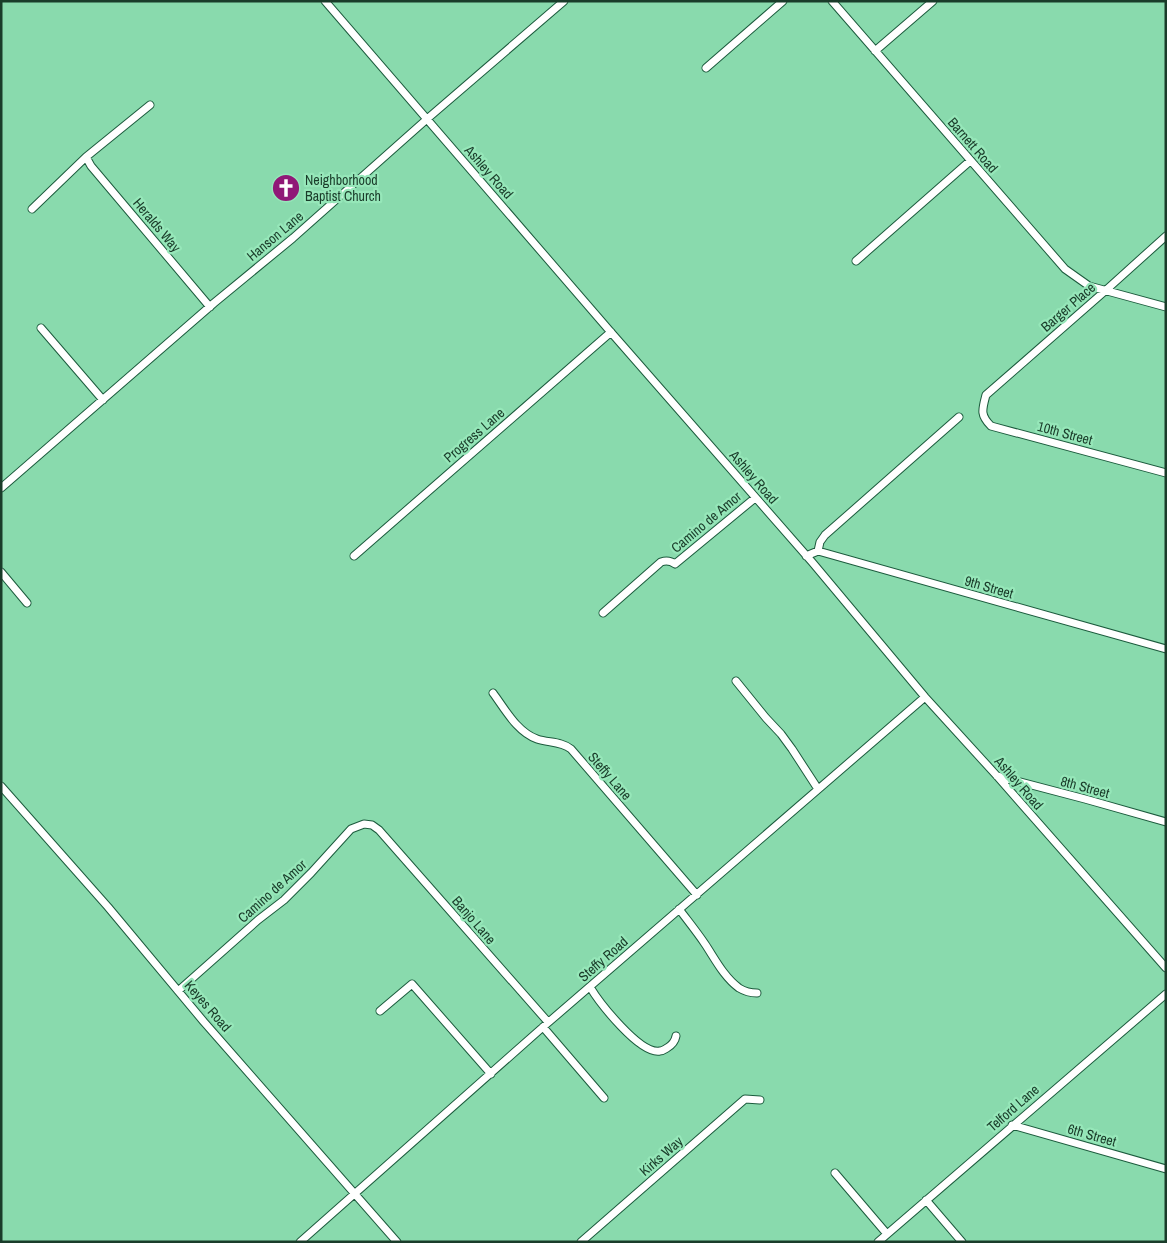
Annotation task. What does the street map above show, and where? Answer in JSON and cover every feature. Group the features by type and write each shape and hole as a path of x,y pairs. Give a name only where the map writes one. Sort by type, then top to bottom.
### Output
{"street":[{"name":"Ashley Road","path":"325,1 806,556 925,697 1166,968"},
{"name":"Hanson Lane","path":"1,488 210,307 300,232 564,1"},
{"path":"706,68 783,1"},
{"name":"Barnett Road","path":"832,1 1065,269 1089,286 1166,307"},
{"path":"875,51 933,1"},
{"path":"32,209 86,157 150,105"},
{"name":"Heralds Way","path":"86,157 210,307"},
{"path":"856,261 970,161"},
{"name":"Barger Place","path":"986,395 1166,236"},
{"path":"41,328 103,400"},
{"name":"Progress Lane","path":"354,556 611,332"},
{"name":"10th Street","path":"986,395 982,411 985,419 992,426 1166,473"},
{"path":"806,556 818,552 820,542 825,535 959,417"},
{"name":"Camino de Amor","path":"603,612 661,562 666,561 675,564 755,498"},
{"name":"9th Street","path":"818,552 1166,649"},
{"path":"1,572 27,603"},
{"path":"736,681 781,734 818,789"},
{"name":"Steffy Lane","path":"493,693 525,733 535,739 561,743 571,749 697,894"},
{"name":"Steffy Road","path":"300,1242 590,986 925,697"},
{"name":"8th Street","path":"997,776 1166,822"},
{"name":"Keyes Road","path":"1,786 397,1242"},
{"name":"Camino de Amor","path":"178,991 258,920 284,900 351,829 364,824 372,826 382,834"},
{"name":"Banjo Lane","path":"382,834 546,1025 604,1098"},
{"path":"679,910 696,931 723,971 734,983 740,989 757,994"},
{"path":"380,1011 412,984 491,1074"},
{"path":"590,986 595,995 620,1025 649,1049 659,1052 671,1046 676,1036"},
{"name":"Telford Lane","path":"878,1242 1012,1125 1165,996"},
{"name":"Kirks Way","path":"581,1242 745,1099 760,1100"},
{"name":"6th Street","path":"1012,1125 1166,1169"},
{"path":"835,1173 887,1234"},
{"path":"926,1200 962,1242"}],"place":[{"name":"Neighborhood Baptist Church","path":"286,188"}]}
